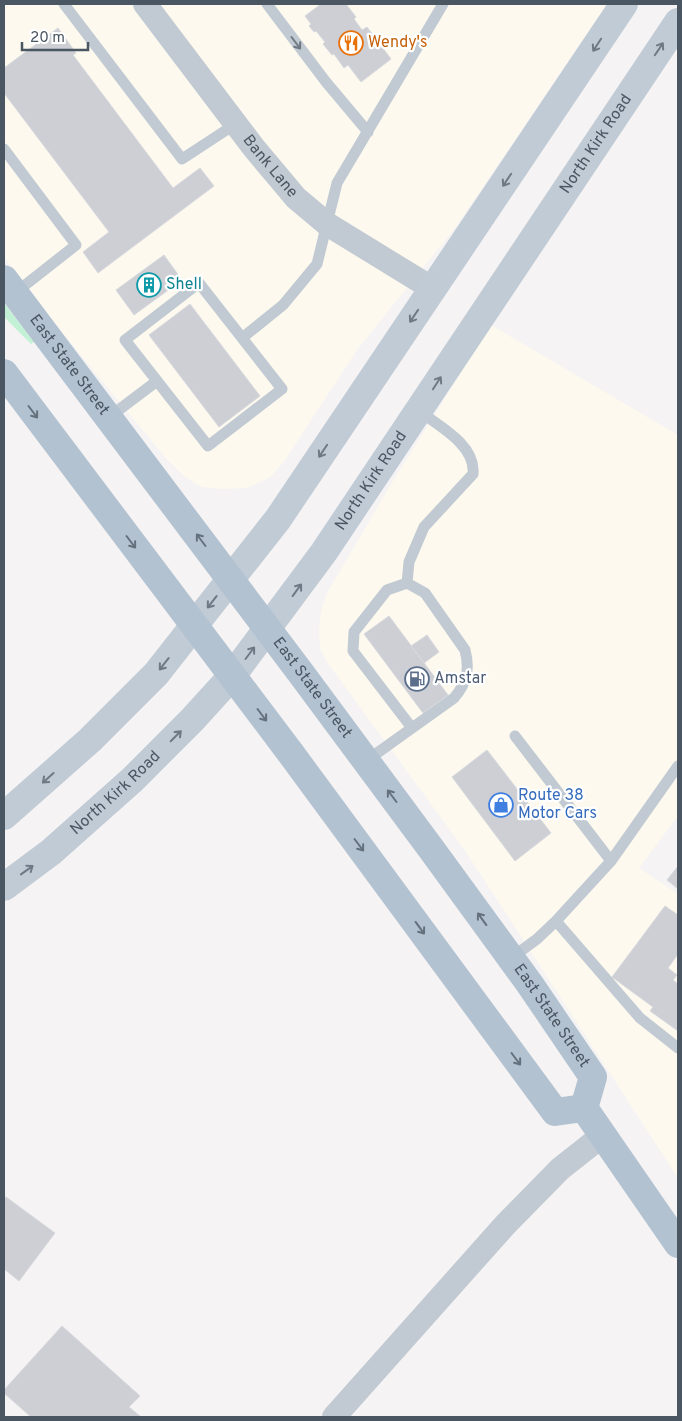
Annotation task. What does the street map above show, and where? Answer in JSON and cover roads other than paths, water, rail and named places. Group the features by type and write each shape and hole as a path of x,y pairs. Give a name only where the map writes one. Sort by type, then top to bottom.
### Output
{"main road":[{"path":"4,816 90,740 156,674 278,519 624,4"},
{"name":"North Kirk Road","path":"4,887 50,852 125,786 192,720 232,676 324,552 678,22"},
{"name":"East State Street","path":"9,286 268,629 511,958 593,1077 584,1108"},
{"path":"4,374 194,625 555,1112 584,1108 671,1228"}],"street":[{"name":"Bank Lane","path":"145,4 269,167 296,198 327,224 433,289"},
{"path":"334,1417 512,1218 560,1169 603,1136"}],"lane":[{"path":"64,4 182,159 237,124"},
{"path":"267,4 326,82 368,132"},
{"path":"242,338 283,305 317,264 337,183 443,4"},
{"path":"4,149 76,245 9,286"},
{"path":"199,283 242,338 282,389 208,446 125,340 199,283"},
{"path":"108,418 158,381"},
{"path":"407,583 409,562 424,527 473,474 474,464 452,435 419,411"},
{"path":"366,761 454,698 461,690 468,671 468,660 465,650 425,594 407,583"},
{"path":"407,583 387,590 354,632 353,651 412,728"},
{"path":"515,736 611,861"},
{"path":"511,958 537,939 556,921 611,861 678,766"},
{"path":"556,921 640,1018 678,1048"}],"place":[{"name":"Wendy's","path":"351,43"},
{"name":"Shell","path":"149,285"},
{"name":"Amstar","path":"417,679"},
{"name":"Route 38 Motor Cars","path":"501,805"}]}
